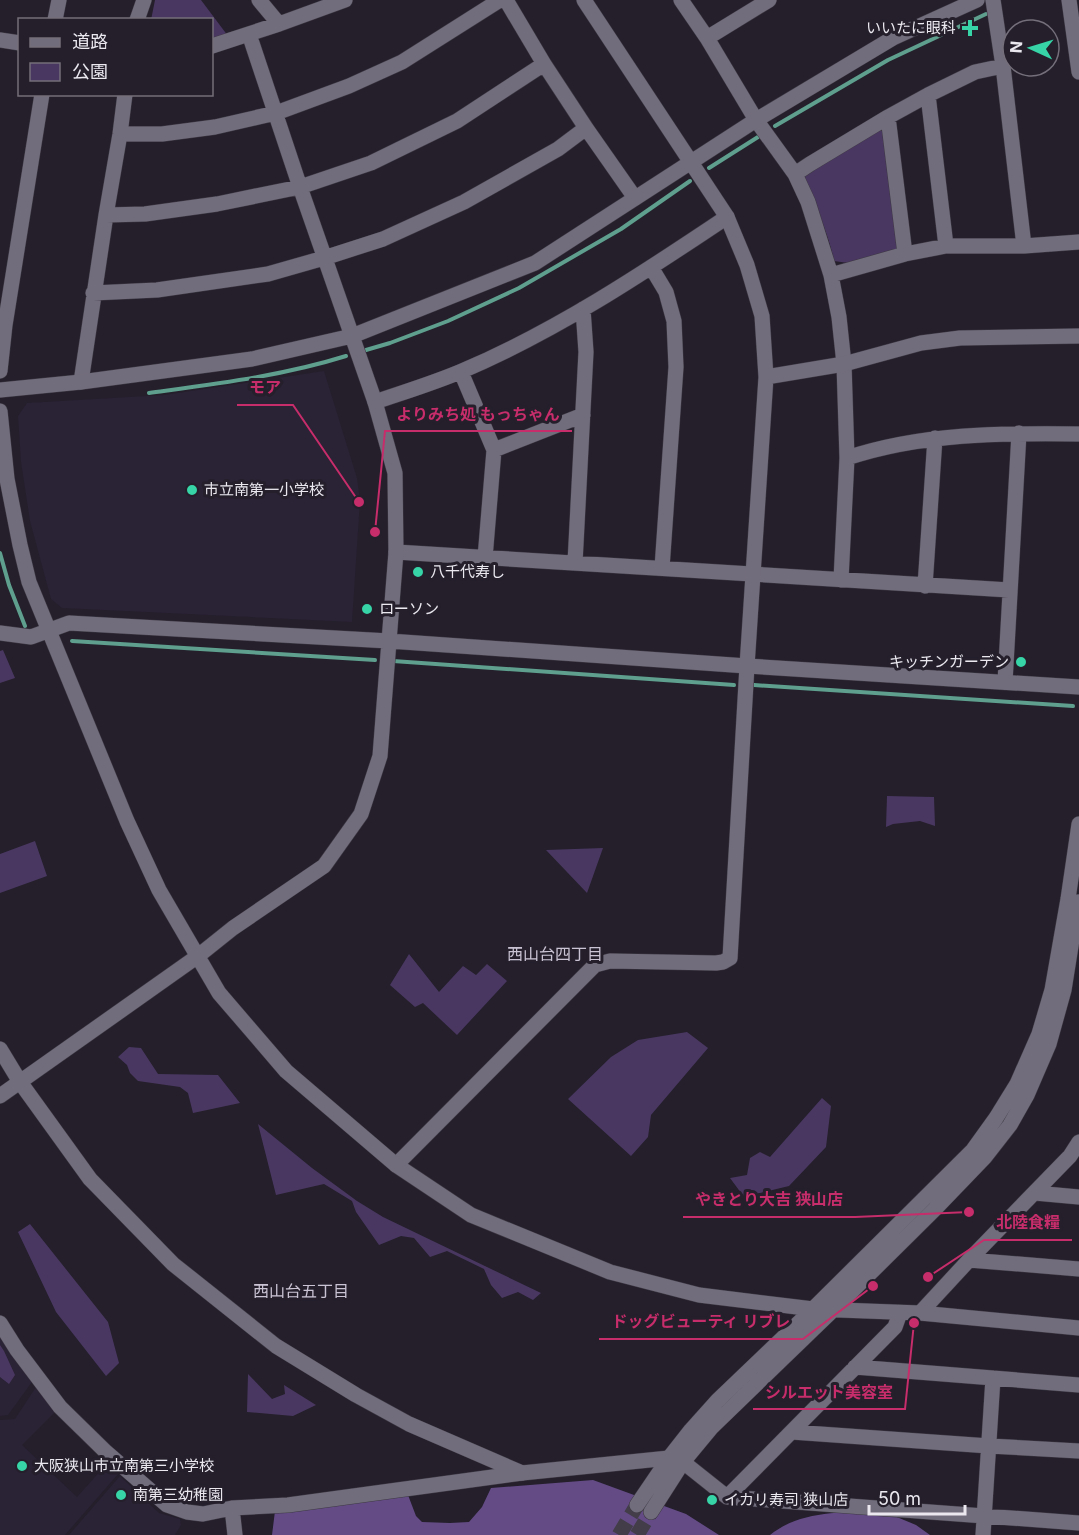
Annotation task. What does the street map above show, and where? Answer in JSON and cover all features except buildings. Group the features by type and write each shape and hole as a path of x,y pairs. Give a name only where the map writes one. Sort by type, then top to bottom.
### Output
{"street":[{"path":"55,18 59,0"},
{"path":"139,18 144,0"},
{"path":"259,0 279,24"},
{"path":"213,46 343,0"},
{"path":"120,134 162,134 215,127 276,113 349,86 402,62 500,0"},
{"path":"506,0 544,64 635,198"},
{"path":"396,1165 595,965 610,961 716,963 730,958 766,377 762,316 747,265 727,217 584,0"},
{"path":"681,0 707,38 756,120 795,174 808,202 831,275 839,317 844,364 848,458 842,580"},
{"path":"707,38 769,0"},
{"path":"0,390 252,360 352,336 535,263 756,120 893,38 977,0"},
{"path":"993,0 1001,53"},
{"path":"1069,0 1079,72"},
{"path":"0,1096 198,956 232,928 324,866 362,814 380,756 396,552 394,473 375,402 249,34"},
{"path":"0,40 18,43"},
{"path":"106,215 145,214 217,204 300,187 371,163 457,121 544,64"},
{"path":"795,174 928,95 975,72 1001,66"},
{"path":"1004,78 1024,246"},
{"path":"928,95 946,246"},
{"path":"0,371 3,325 42,96"},
{"path":"81,382 93,293 120,134 124,96"},
{"path":"888,117 898,213 905,254"},
{"path":"93,293 157,290 268,274 383,239 464,202 558,149 586,128"},
{"path":"375,402 461,372 530,339 651,267 727,217"},
{"path":"831,275 905,254 946,246 1024,246 1079,242"},
{"path":"651,267 666,292 674,321 676,367 662,568"},
{"path":"575,563 586,352 583,309"},
{"path":"766,377 844,364 921,343 960,338 1079,336"},
{"path":"461,372 494,450 485,558"},
{"path":"0,411 7,479 29,582 127,821 159,890 219,993 286,1071 396,1165 471,1215 610,1272 699,1295 813,1309 920,1313 1079,1329"},
{"path":"494,450 583,415"},
{"path":"848,458 871,450 935,438 1019,433 1079,434"},
{"path":"1005,682 1019,433"},
{"path":"925,586 935,438"},
{"path":"396,552 1009,590"},
{"path":"0,633 31,637 69,622 1079,687"},
{"path":"644,1508 676,1460 691,1430 717,1401 973,1150 996,1118 1017,1084 1039,1034 1052,990 1079,824"},
{"path":"0,1323 16,1350 60,1407 106,1452 167,1505 187,1512 203,1514 232,1508 288,1505 522,1473 676,1460 834,1309 985,1157 1010,1125 1027,1095 1072,990 1079,896"},
{"path":"0,1049 20,1082 90,1179 173,1264 276,1346 356,1395 409,1424 522,1473"},
{"path":"920,1313 1070,1156 1079,1142"},
{"path":"1035,1193 1079,1197"},
{"path":"969,1260 1079,1269"},
{"path":"727,1497 895,1327 900,1313"},
{"path":"855,1367 1079,1385"},
{"path":"983,1535 993,1378"},
{"path":"792,1432 1079,1451"},
{"path":"676,1460 727,1497 1079,1522"},
{"path":"232,1508 235,1535"}],"shaded area":[{"name":"市立南第一小学校","path":"324,371 357,478 360,501 352,622 62,608 51,599 30,521 21,462 18,416 27,403 164,395"},
{"path":"0,1337 32,1382 8,1415 0,1416"},
{"name":"大阪狭山市立南第三小学校","path":"36,1387 60,1407 22,1445 77,1497 112,1458 119,1473 65,1535 0,1535 0,1420 15,1419"},
{"name":"南第三幼稚園","path":"120,1476 159,1513 180,1519 181,1525 175,1535 69,1535"},
{"path":"593,1480 686,1514 719,1535 272,1535 275,1511 408,1495 416,1516 422,1522 469,1522 482,1507 491,1488"},
{"path":"880,1510 916,1525 930,1535 770,1535 782,1527 808,1517"}],"green space":[{"path":"155,0 201,0 228,36 213,38 213,18 151,18"},
{"path":"886,123 901,250 848,263 834,261 825,230 804,181 805,175"},
{"path":"3,650 15,678 0,683 0,651"},
{"path":"887,796 934,797 935,826 920,821 886,827"},
{"path":"35,841 47,876 0,893 0,854"},
{"path":"603,848 587,893 546,850"},
{"path":"409,954 439,992 463,966 476,975 487,964 507,981 457,1035 423,1003 415,1007 390,985"},
{"path":"687,1032 708,1048 651,1115 648,1137 631,1156 568,1099 611,1057 638,1040"},
{"path":"129,1047 141,1048 158,1074 218,1075 240,1103 193,1113 188,1093 180,1087 138,1081 130,1073 127,1065 118,1057"},
{"path":"822,1098 831,1106 826,1147 789,1186 744,1197 730,1178 747,1175 750,1158 760,1152 770,1157"},
{"path":"258,1124 312,1168 383,1217 541,1293 533,1300 518,1292 502,1298 491,1285 484,1269 447,1251 430,1257 414,1238 401,1236 379,1245 356,1212 352,1201 324,1184 276,1195"},
{"path":"30,1224 108,1322 119,1363 106,1376 56,1312 18,1232"},
{"path":"0,1345 15,1375 9,1384 0,1377"},
{"path":"248,1374 272,1399 285,1394 284,1385 316,1405 293,1416 247,1412"}],"waterway":[{"path":"775,126 888,60 986,14"},
{"path":"709,168 758,137"},
{"path":"366,350 448,321 519,288 621,229 690,181"},
{"path":"149,393 273,374 346,356"},
{"path":"0,553 9,585 25,626"},
{"path":"72,641 375,660"},
{"path":"393,661 734,685"},
{"path":"754,685 1073,706"}],"tunnel":[{"path":"619,1535 637,1505"},
{"path":"637,1535 651,1512"}],"place":[{"name":"いいたに眼科","path":"970,28"},
{"name":"市立南第一小学校","path":"192,490"},
{"name":"モア","path":"359,502"},
{"name":"よりみち処 もっちゃん","path":"375,532"},
{"name":"八千代寿し","path":"418,572"},
{"name":"ローソン","path":"367,609"},
{"name":"キッチンガーデン","path":"1021,662"},
{"name":"やきとり大吉 狭山店","path":"969,1212"},
{"name":"北陸食糧","path":"928,1277"},
{"name":"ドッグビューティ リブレ","path":"873,1286"},
{"name":"シルエット美容室","path":"914,1323"},
{"name":"大阪狭山市立南第三小学校","path":"22,1466"},
{"name":"南第三幼稚園","path":"121,1495"},
{"name":"イカリ寿司 狭山店","path":"712,1500"}],"district":[{"name":"西山台四丁目","path":"555,954"},
{"name":"西山台五丁目","path":"301,1291"}]}
